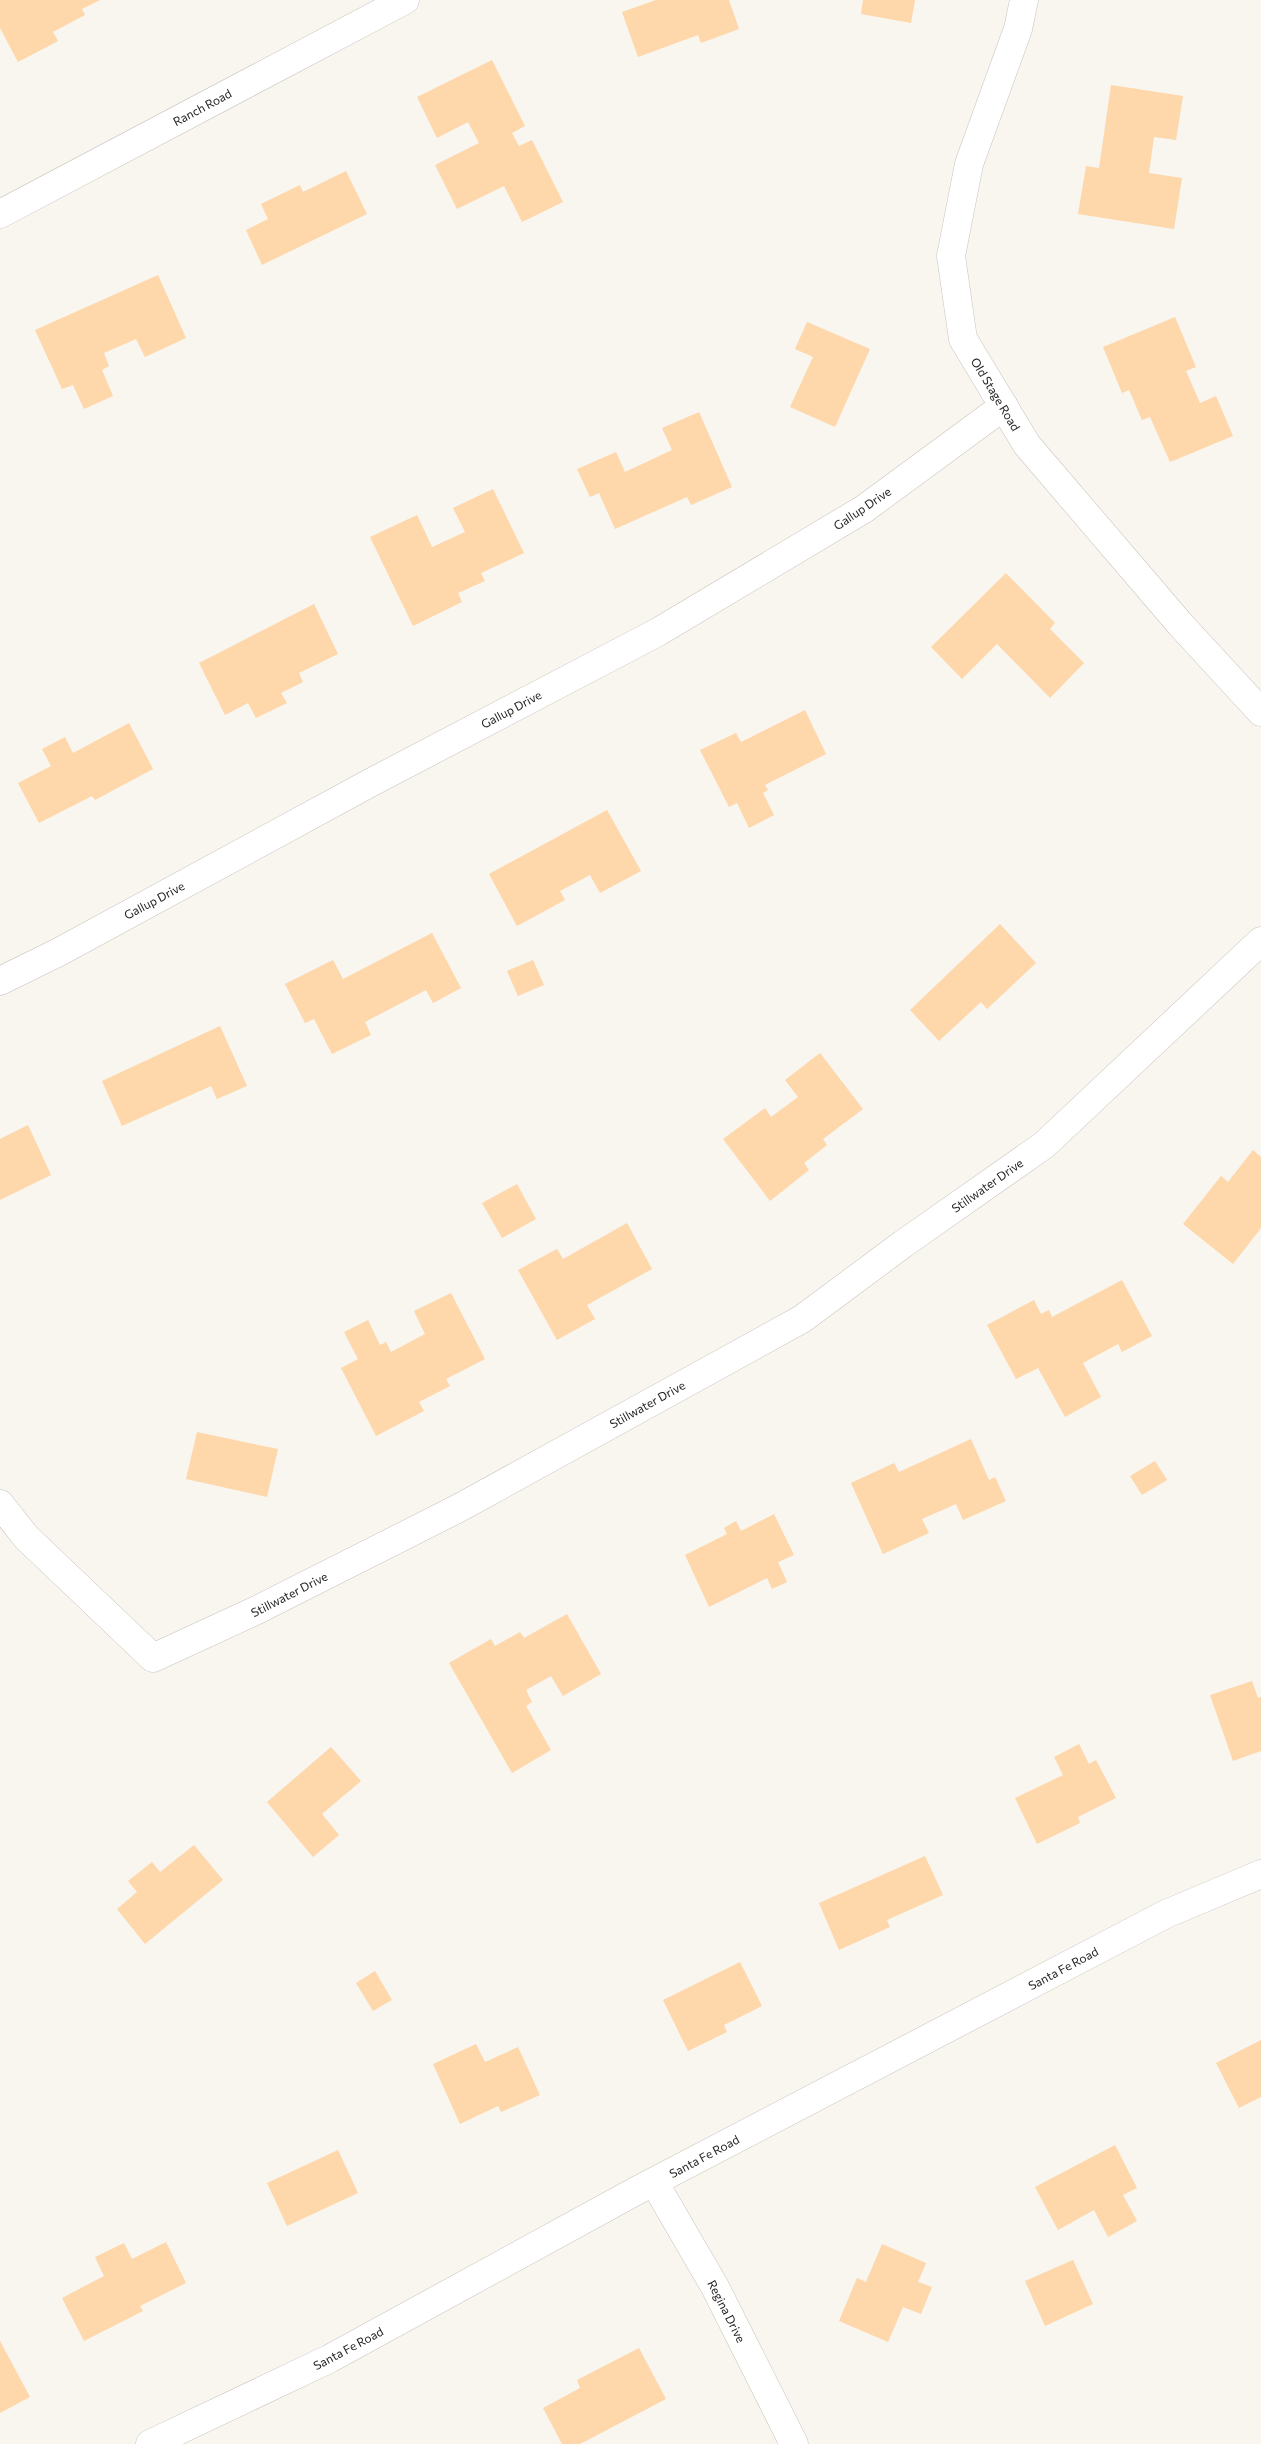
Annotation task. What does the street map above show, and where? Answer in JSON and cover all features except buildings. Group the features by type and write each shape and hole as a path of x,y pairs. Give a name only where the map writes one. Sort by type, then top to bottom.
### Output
{"street":[{"name":"Ranch Road","path":"0,214 405,0"},
{"name":"Old Stage Road","path":"1024,0 1018,29 969,164 951,256 963,339 1027,445 1180,624 1261,712"},
{"name":"Gallup Drive","path":"0,981 58,952 370,783 658,632 864,509 1004,406"},
{"name":"Stillwater Drive","path":"0,1504 26,1537 153,1658 258,1610 459,1508 802,1319 903,1244 1044,1145 1261,941"},
{"name":"Santa Fe Road","path":"150,2444 329,2359 654,2182 1166,1914 1261,1874"},
{"name":"Regina Drive","path":"654,2182 715,2287 794,2444"}]}
